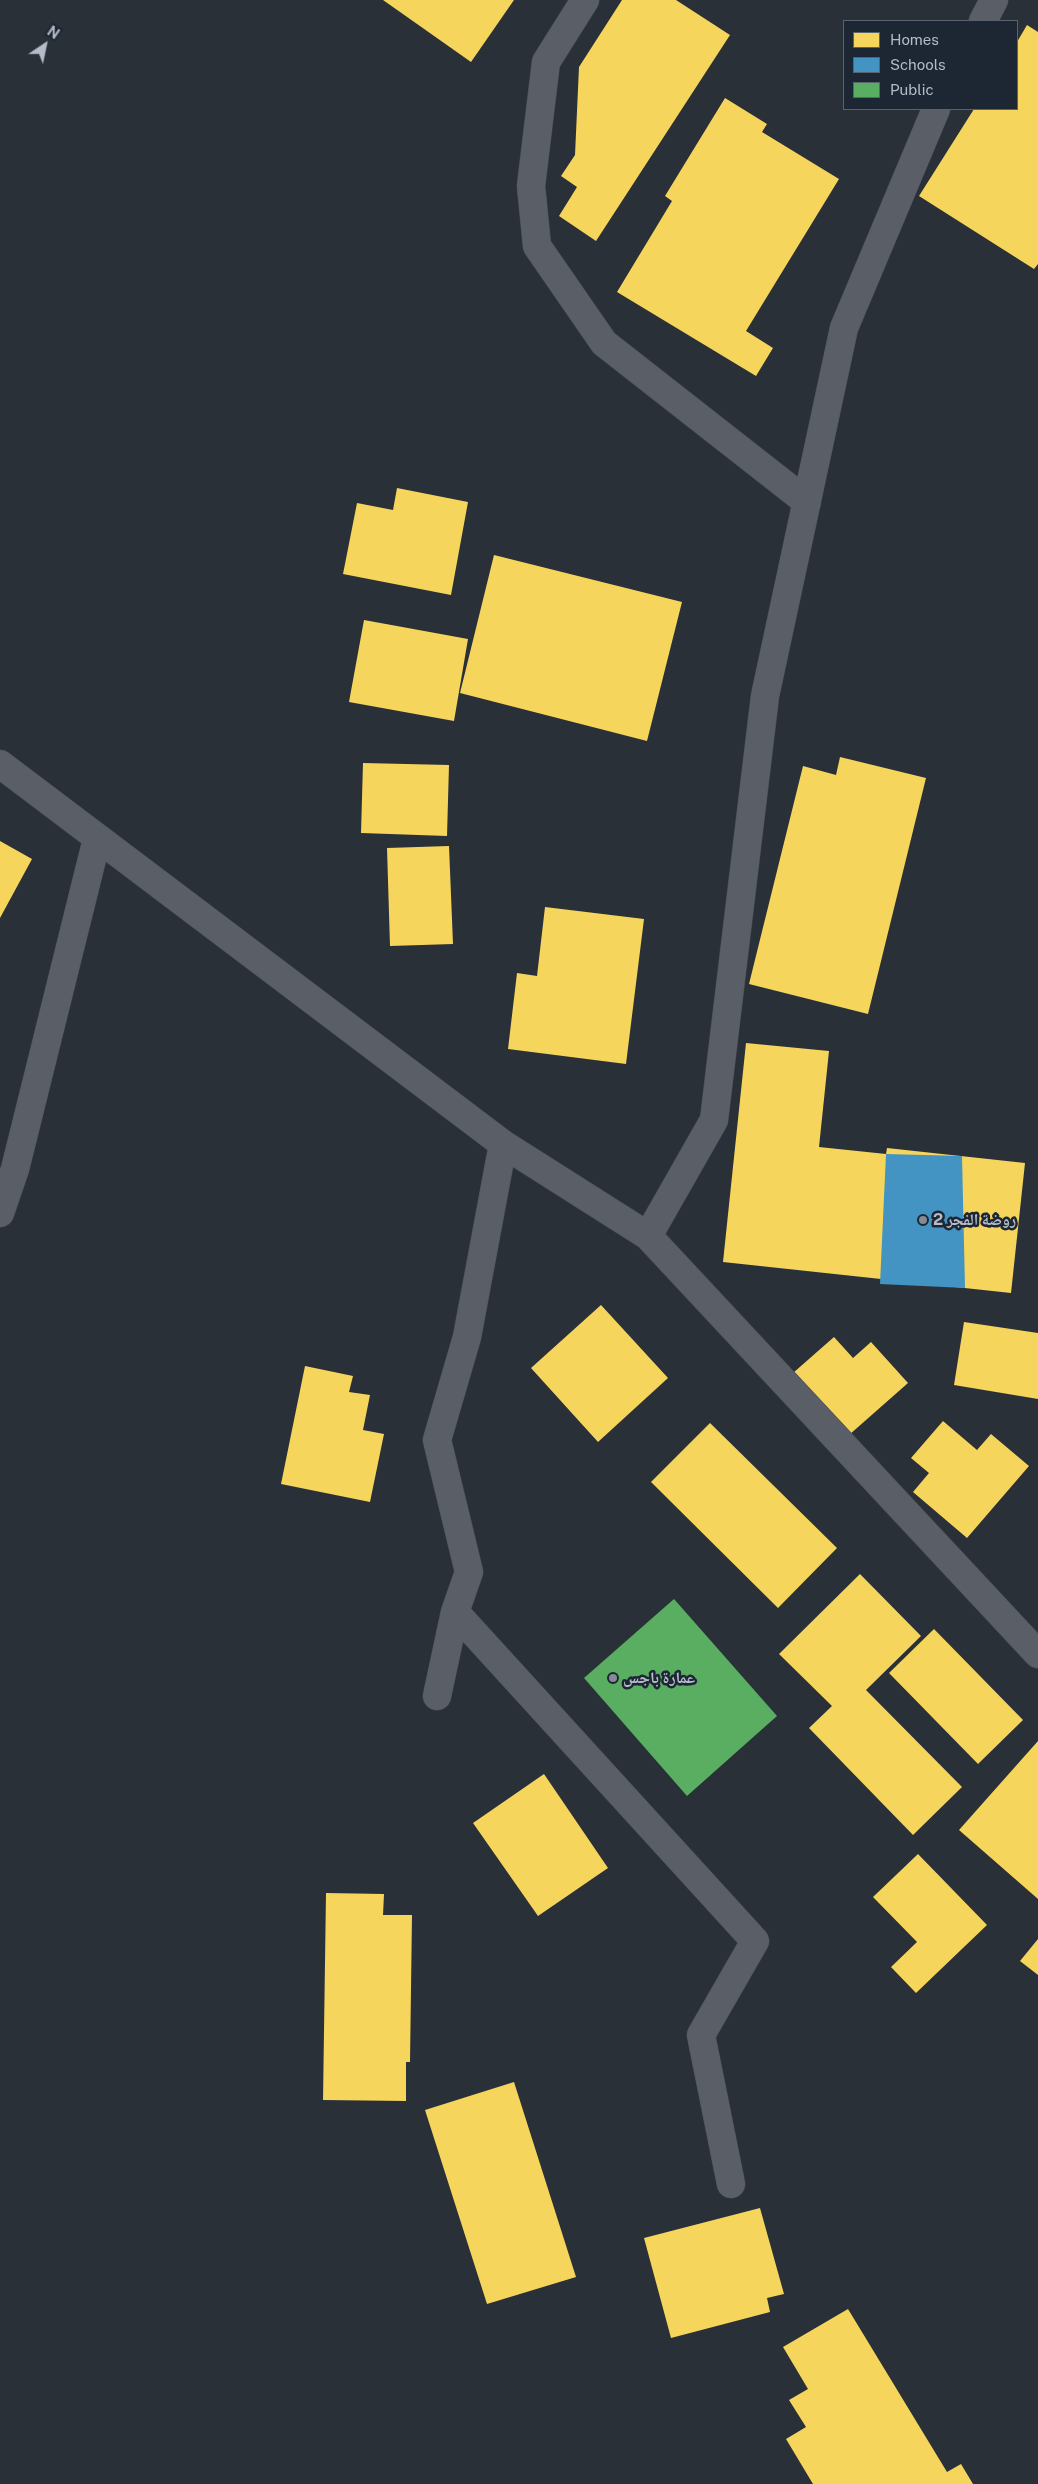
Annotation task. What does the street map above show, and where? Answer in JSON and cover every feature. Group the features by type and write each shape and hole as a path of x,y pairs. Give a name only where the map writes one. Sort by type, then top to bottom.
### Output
{"street":[{"path":"585,0 546,62 531,186 537,246 604,343 806,502"},
{"path":"983,20 994,0"},
{"path":"648,1236 714,1120 765,696 844,328 936,110"},
{"path":"0,764 97,840 503,1144 648,1236 1038,1654"},
{"path":"0,1213 15,1169 97,840"},
{"path":"437,1696 455,1612 469,1572 437,1440 468,1337 503,1144"},
{"path":"455,1612 755,1941 702,2034 731,2184"}],"building: Homes":[{"path":"383,0 514,0 471,62"},
{"path":"622,0 676,0 730,35 596,241 559,216 577,187 561,176 575,155 579,67"},
{"path":"1027,25 1038,32 1038,264 1034,269 919,196 973,110 1018,110 1018,40"},
{"path":"725,98 767,124 762,132 839,179 746,331 773,348 756,376 617,292 672,201 665,196"},
{"path":"397,488 468,502 451,595 343,574 357,503 393,510"},
{"path":"494,555 682,602 647,741 460,693"},
{"path":"364,620 468,639 454,721 349,702"},
{"path":"840,757 926,778 868,1014 749,984 803,766 836,775"},
{"path":"363,763 449,765 447,836 361,833"},
{"path":"0,841 32,859 0,918"},
{"path":"449,846 453,944 390,946 387,848"},
{"path":"545,907 644,919 626,1064 508,1049 517,973 537,976"},
{"path":"746,1043 829,1051 819,1147 886,1154 887,1148 1025,1163 1011,1293 723,1262"},
{"path":"601,1305 668,1378 598,1442 531,1368"},
{"path":"964,1322 1038,1333 1038,1399 954,1385"},
{"path":"834,1337 853,1358 871,1342 908,1383 849,1435 793,1373"},
{"path":"305,1366 353,1376 349,1392 370,1395 363,1430 384,1434 370,1502 281,1484"},
{"path":"943,1421 977,1450 991,1434 1029,1466 967,1538 913,1492 929,1473 911,1458"},
{"path":"710,1423 837,1548 778,1608 651,1482"},
{"path":"860,1574 921,1636 866,1690 962,1787 913,1835 809,1728 832,1706 779,1654"},
{"path":"934,1629 1023,1720 978,1764 889,1673"},
{"path":"1038,1741 1038,1899 959,1830"},
{"path":"544,1774 608,1868 538,1916 473,1823"},
{"path":"918,1854 987,1925 916,1993 891,1967 917,1942 873,1897"},
{"path":"326,1893 384,1894 383,1915 412,1915 410,2062 406,2062 406,2101 323,2100"},
{"path":"1038,1939 1038,1975 1020,1961"},
{"path":"514,2082 576,2277 487,2304 425,2110"},
{"path":"760,2208 784,2294 767,2298 770,2312 671,2338 644,2238"},
{"path":"848,2309 947,2472 961,2464 973,2484 813,2484 786,2439 806,2427 789,2400 808,2389 783,2347"}],"building: Schools":[{"name":"روضة الفجر 2","path":"886,1154 962,1156 965,1288 880,1284"}],"building: Public":[{"path":"674,1599 777,1716 687,1796 584,1678"}],"place":[{"name":"روضة الفجر 2","path":"923,1220"},
{"name":"عمارة باجس","path":"613,1678"}]}
